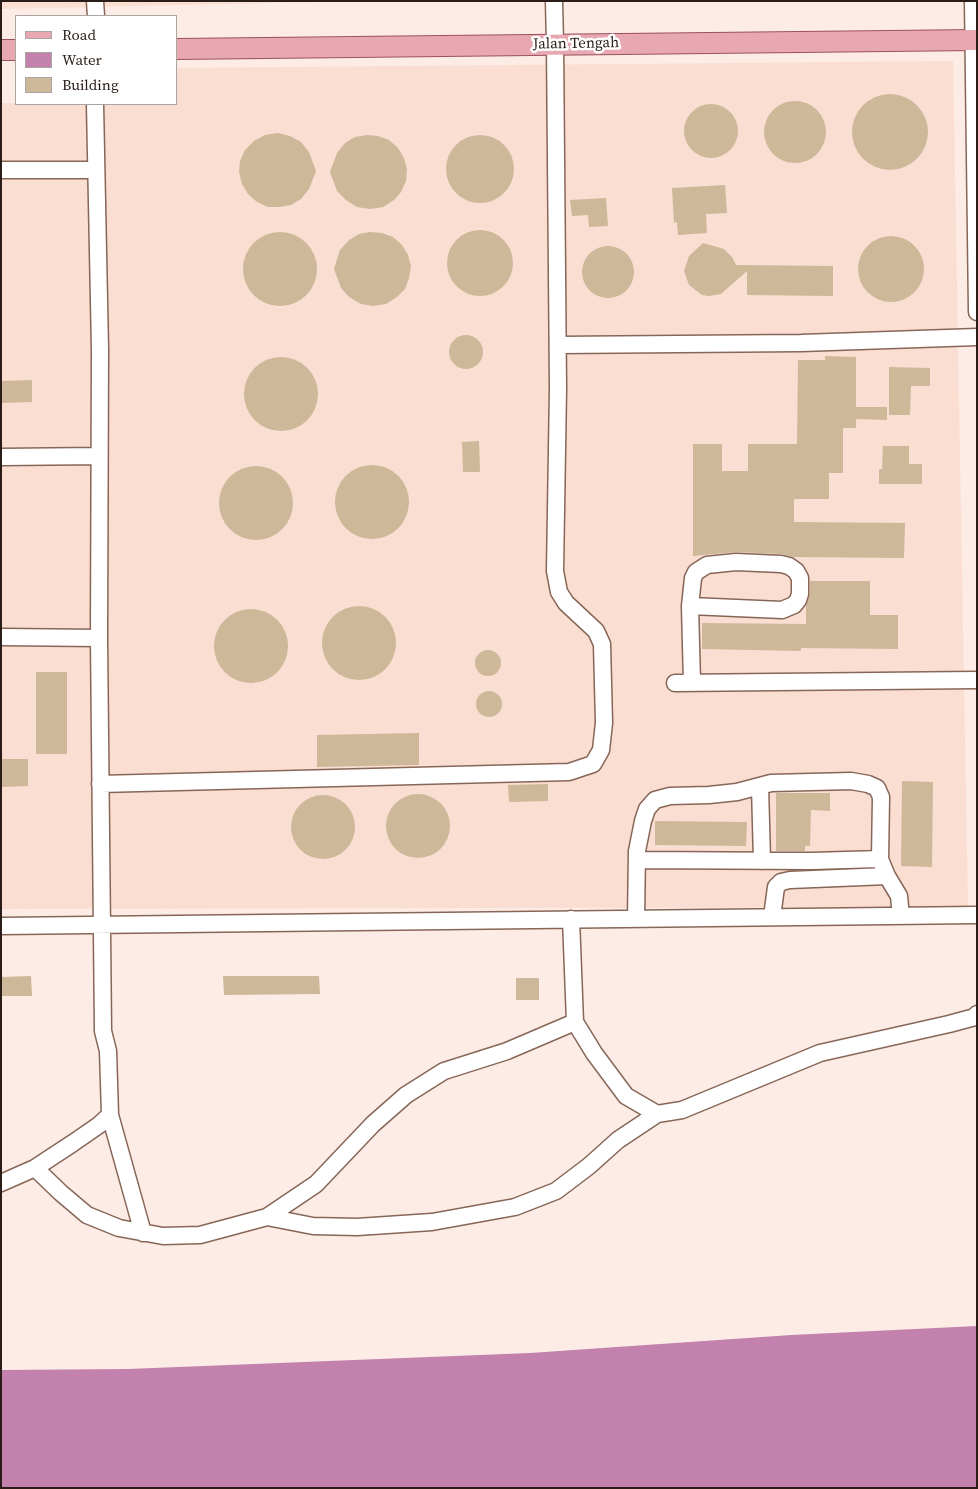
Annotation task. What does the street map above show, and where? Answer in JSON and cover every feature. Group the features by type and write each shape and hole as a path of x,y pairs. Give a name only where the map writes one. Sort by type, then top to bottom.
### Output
{"main road":[{"name":"Jalan Tengah","path":"178,48 975,40"},
{"path":"1,50 15,50"}],"street":[{"path":"96,1 96,15"},
{"path":"100,784 569,772 594,764 601,750 604,723 602,644 596,631 566,604 560,592 555,571 558,345 554,1"},
{"path":"973,1 977,312"},
{"path":"95,105 100,350 99,638 103,1031 108,1059 110,1115 144,1233"},
{"path":"1,170 95,170"},
{"path":"558,345 801,343 977,337"},
{"path":"1,457 99,456"},
{"path":"690,606 788,609 798,600 800,578 796,571 789,566 781,564 736,562 708,565 696,572 693,578 690,606 692,683"},
{"path":"1,637 99,638"},
{"path":"674,683 977,680"},
{"path":"636,919 637,860 643,821 647,809 655,800 670,796 710,796 771,783 851,781 878,788 882,806 880,859 887,876 900,896 901,916"},
{"path":"760,786 762,861"},
{"path":"637,860 762,861 880,859"},
{"path":"772,917 776,887 781,882 887,876"},
{"path":"1,926 977,915"},
{"path":"572,919 575,1022 594,1053 626,1096 657,1114"},
{"path":"267,1217 313,1226 357,1228 432,1222 515,1207 556,1191 589,1166 618,1140 657,1114 682,1110 820,1053 949,1024 977,1014"},
{"path":"35,1168 87,1215 119,1228 163,1236 200,1235 267,1217 316,1184 373,1124 406,1095 444,1071 507,1051 575,1022"},
{"path":"1,1183 35,1168 73,1144 110,1115"}],"shaded area":[{"path":"1,1 359,1 1,9"},
{"path":"953,61 968,907 1,909 1,103 15,103 15,105 178,105 178,68"}],"water":[{"path":"977,1326 977,1488 1,1488 1,1370 128,1369 530,1353 791,1335"}],"building":[{"path":"890,94 904,97 917,105 925,118 928,132 925,146 917,159 904,167 890,170 876,167 863,159 855,146 852,132 855,118 863,105 876,97"},
{"path":"789,101 801,101 817,110 824,120 826,132 824,144 817,154 801,163 789,163 778,158 769,149 764,138 764,126 769,115 778,106"},
{"path":"706,104 716,104 726,108 734,116 738,131 734,146 726,154 716,158 706,158 696,154 688,146 684,136 684,126 688,116 696,108"},
{"path":"278,133 290,136 301,142 309,152 316,171 309,189 301,199 291,205 268,207 257,202 248,194 242,184 239,172 240,161 245,150 254,141 265,135"},
{"path":"367,135 389,140 398,148 404,158 407,169 406,181 401,192 394,200 383,207 370,209 357,207 346,200 337,191 330,172 337,153 345,143 355,137"},
{"path":"473,135 487,135 499,140 509,150 514,162 514,176 509,188 499,198 487,203 473,203 461,198 451,188 446,176 446,162 451,150 461,140"},
{"path":"725,185 727,213 706,214 707,233 678,235 677,222 674,223 672,188"},
{"path":"606,198 608,226 589,227 588,215 572,216 570,200"},
{"path":"473,230 487,230 499,235 508,244 513,256 511,276 504,287 487,296 473,296 461,291 452,282 447,270 447,256 452,244 461,235"},
{"path":"280,232 301,238 311,248 317,269 311,290 301,300 280,306 259,300 249,290 243,269 249,248 259,238"},
{"path":"370,232 382,233 393,237 402,245 408,255 411,266 405,289 386,304 373,306 361,304 349,297 341,288 334,269 340,250 349,240 359,234"},
{"path":"885,236 897,236 909,241 919,251 924,263 922,282 909,297 897,302 885,302 873,297 863,287 858,275 858,263 863,251 873,241"},
{"path":"703,243 724,249 732,257 736,265 833,266 833,296 747,295 747,271 721,294 702,295 689,285 684,271 689,256"},
{"path":"608,246 618,248 626,254 632,262 634,272 632,282 626,290 618,296 608,298 598,296 590,290 584,282 582,272 584,262 590,254 598,248"},
{"path":"466,335 478,340 483,352 478,364 466,369 454,364 449,352 454,340"},
{"path":"825,356 856,357 856,407 887,407 887,420 856,419 856,428 843,428 843,473 829,473 829,499 794,499 794,522 905,523 904,558 793,557 782,554 736,552 693,556 693,444 722,444 722,471 748,471 748,444 797,444 798,360 825,360"},
{"path":"281,357 302,363 312,373 318,394 312,415 302,425 281,431 260,425 250,415 244,394 250,373 260,363"},
{"path":"889,367 930,368 930,386 911,386 910,415 889,415"},
{"path":"32,380 32,402 1,403 1,381"},
{"path":"479,441 480,472 463,472 462,442"},
{"path":"883,446 909,446 909,464 922,464 922,484 879,484 879,469 882,469"},
{"path":"372,465 393,471 403,481 409,502 403,523 393,533 372,539 351,533 341,523 335,502 341,481 351,471"},
{"path":"256,466 277,472 287,482 293,503 287,524 277,534 256,540 235,534 225,524 219,503 225,482 235,472"},
{"path":"810,581 870,581 870,615 898,615 898,649 801,648 801,651 702,649 702,623 806,624 806,605 810,594"},
{"path":"359,606 380,612 390,622 396,643 390,664 380,674 359,680 338,674 328,664 322,643 328,622 338,612"},
{"path":"251,609 272,615 282,625 288,646 282,667 272,677 251,683 230,677 220,667 214,646 220,625 230,615"},
{"path":"488,650 497,654 501,663 497,672 488,676 479,672 475,663 479,654"},
{"path":"36,672 67,672 67,754 36,754"},
{"path":"489,691 498,695 502,704 498,713 489,717 480,713 476,704 480,695"},
{"path":"419,733 419,765 317,767 317,735"},
{"path":"1,759 28,759 28,786 1,787"},
{"path":"902,781 933,782 932,867 901,866"},
{"path":"548,784 548,801 509,802 508,785"},
{"path":"776,793 830,793 830,811 811,810 810,846 805,846 805,851 776,851"},
{"path":"412,794 424,794 441,803 448,814 450,826 448,838 441,849 424,858 412,858 400,853 391,844 386,832 386,820 391,808 400,799"},
{"path":"323,795 335,797 346,804 353,815 355,827 353,839 346,850 335,857 323,859 311,857 300,850 293,839 291,827 293,815 300,804 311,797"},
{"path":"655,821 747,822 746,846 655,845"},
{"path":"31,976 32,996 1,996 1,977"},
{"path":"223,976 319,976 320,994 224,995"},
{"path":"516,978 539,978 539,1000 516,1000"}]}
